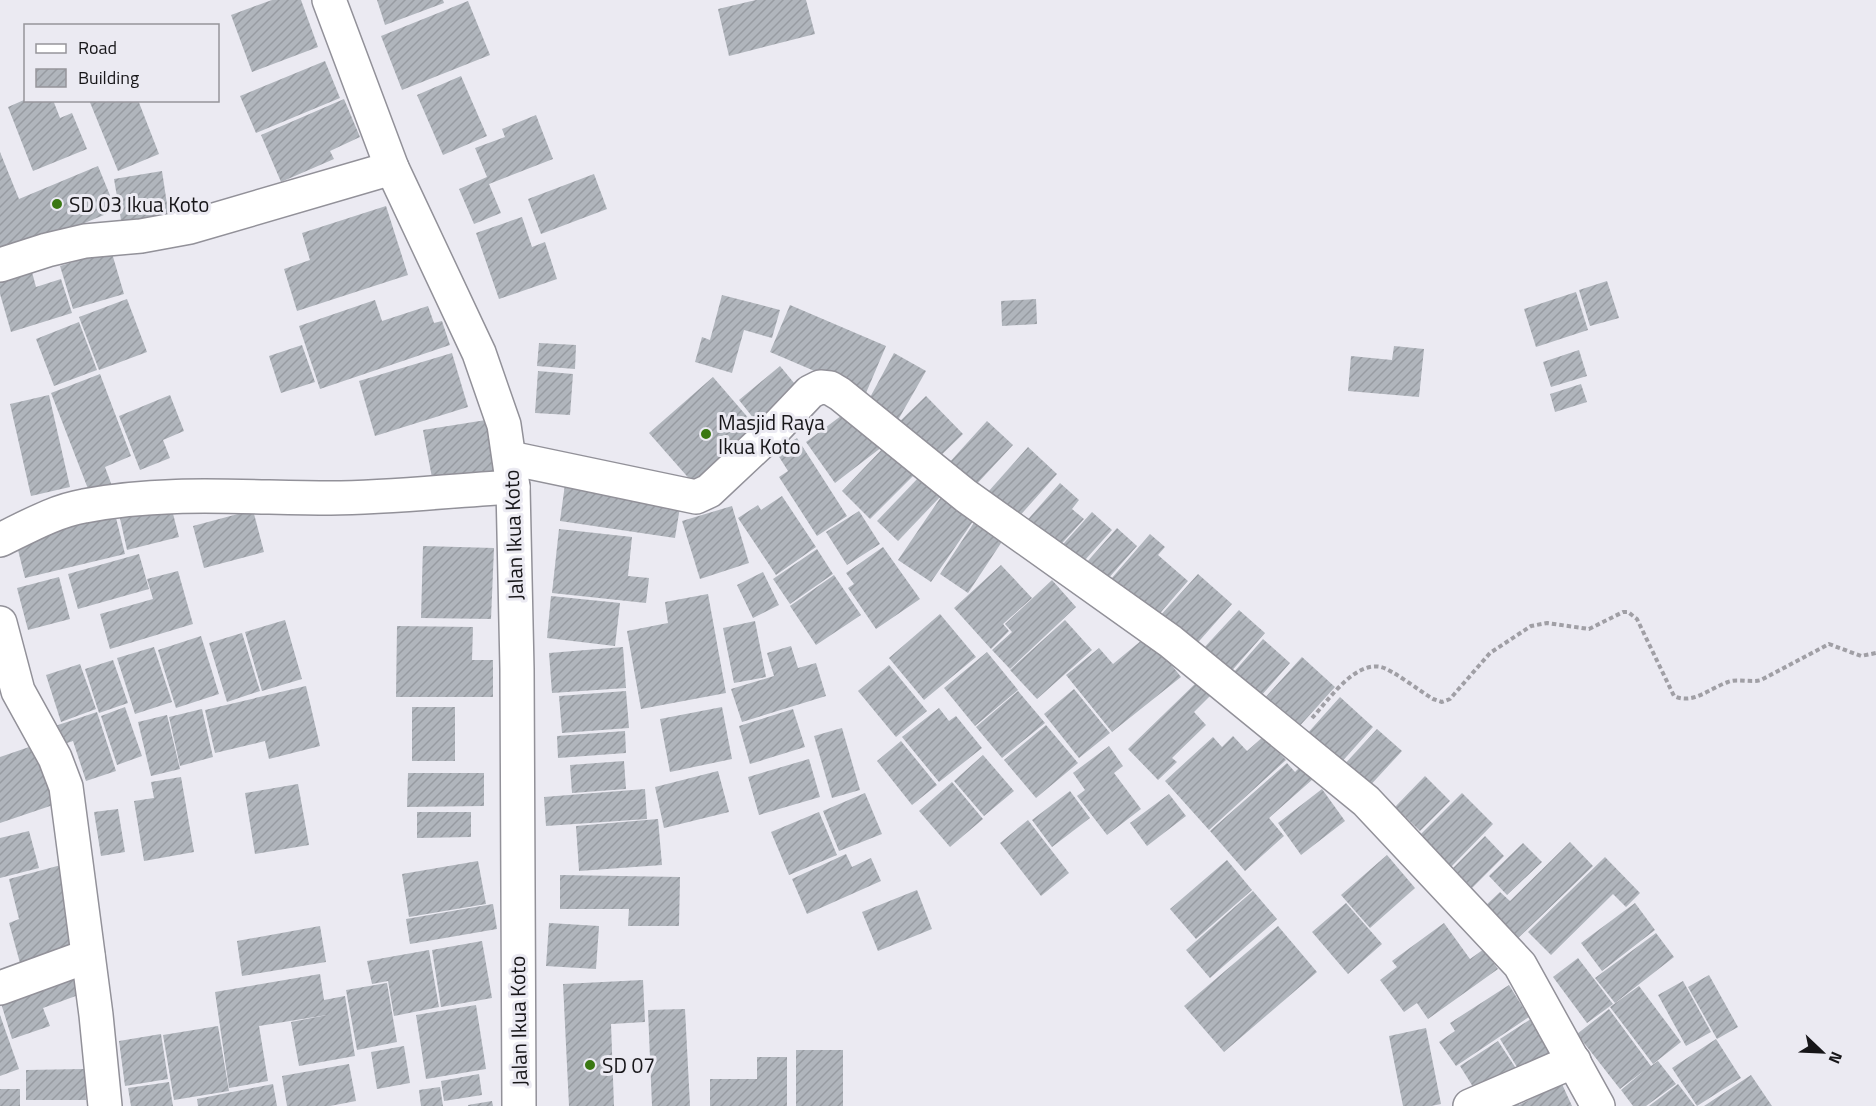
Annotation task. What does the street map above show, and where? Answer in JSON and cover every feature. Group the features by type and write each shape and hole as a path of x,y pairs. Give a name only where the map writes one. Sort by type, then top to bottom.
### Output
{"street":[{"name":"Jalan Ikua Koto","path":"329,0 392,168 479,353 504,425 512,472 517,669 519,1106"},
{"path":"0,266 47,250 85,242 141,236 190,227 392,168"},
{"path":"0,540 55,515 83,506 190,496 334,498 512,472 696,497 709,491 773,431 810,392 820,387 830,388 966,496 1170,641 1366,801 1520,965 1598,1106"},
{"path":"0,623 18,691 56,758 66,787 105,1106"},
{"path":"0,987 88,956"},
{"path":"1470,1106 1574,1061"}],"path":[{"path":"1292,741 1348,678 1361,670 1382,667 1433,699 1442,702 1458,692 1490,653 1531,626 1547,623 1589,629 1623,612 1628,612 1637,619 1674,696 1680,699 1700,695 1729,681 1761,680 1829,645 1861,656 1876,653"}],"building":[{"path":"272,0 301,0 318,47 252,72 231,15"},
{"path":"377,0 443,0 444,3 385,25"},
{"path":"756,0 806,0 815,34 729,56 718,9"},
{"path":"468,1 490,55 402,90 381,36"},
{"path":"325,61 340,98 256,133 240,96"},
{"path":"461,76 487,136 443,155 417,95"},
{"path":"344,99 360,137 330,151 334,159 281,182 261,135"},
{"path":"24,100 24,102 54,102 60,118 72,113 87,149 33,171 8,107"},
{"path":"90,102 139,102 159,154 118,171"},
{"path":"536,115 553,159 489,184 501,213 474,224 459,189 487,177 475,148 505,137 502,129"},
{"name":"SD 03 Ikua Koto","path":"0,152 19,199 98,166 116,210 0,258"},
{"path":"162,171 170,224 123,232 114,179"},
{"path":"594,174 607,209 541,234 528,199"},
{"path":"386,206 408,275 297,311 284,269 310,260 302,233"},
{"path":"522,217 532,247 545,242 557,279 499,299 476,233"},
{"path":"111,250 124,294 73,309 60,266"},
{"path":"32,272 36,287 61,279 72,313 11,332 0,294 0,282"},
{"path":"1607,281 1619,318 1590,326 1579,290"},
{"path":"1576,292 1588,330 1536,347 1524,309"},
{"path":"722,295 780,310 772,338 744,330 732,373 695,362 702,337 710,340"},
{"path":"127,299 147,352 99,370 79,317"},
{"path":"1036,299 1037,324 1002,326 1001,301"},
{"path":"375,300 382,321 428,306 434,323 442,321 450,345 320,389 299,326"},
{"path":"790,305 886,346 866,393 770,352"},
{"path":"79,322 97,370 54,386 36,339"},
{"path":"539,343 576,345 575,369 537,366"},
{"path":"302,345 315,382 281,393 269,356"},
{"path":"1394,346 1424,349 1419,397 1348,391 1351,356 1392,360"},
{"path":"1579,350 1587,376 1551,387 1543,362"},
{"path":"452,353 468,407 375,436 359,381"},
{"path":"894,353 926,371 898,420 867,403"},
{"path":"780,366 804,395 762,429 739,400"},
{"path":"538,371 573,374 570,415 535,413"},
{"path":"100,374 131,456 105,467 112,486 90,494 51,393"},
{"name":"Masjid Raya Ikua Koto","path":"713,377 763,435 700,491 649,433"},
{"path":"1581,384 1587,402 1555,412 1550,394"},
{"path":"49,395 70,487 31,496 10,404"},
{"path":"170,395 184,431 163,440 170,458 140,470 119,416"},
{"path":"926,396 963,434 932,464 895,426"},
{"path":"853,407 882,447 835,483 806,442"},
{"path":"486,420 495,472 433,483 423,430"},
{"path":"987,421 1013,445 973,488 948,464"},
{"path":"797,438 847,516 817,536 779,477 788,471 776,452"},
{"path":"886,445 915,474 870,519 842,491"},
{"path":"1028,447 1057,474 1017,519 988,492"},
{"path":"921,475 941,496 898,541 877,521"},
{"path":"1060,483 1079,500 1072,509 1084,519 1054,552 1023,525"},
{"path":"565,484 681,501 675,538 560,521"},
{"path":"943,494 976,517 931,582 898,560"},
{"path":"782,496 816,547 776,575 738,518 758,505 761,510"},
{"path":"170,502 179,537 127,550 119,514"},
{"path":"732,506 749,563 700,579 682,521"},
{"path":"253,510 264,552 204,568 193,526"},
{"path":"859,511 880,544 847,565 826,532"},
{"path":"1092,512 1112,530 1076,570 1056,552"},
{"path":"115,514 125,554 25,578 15,538"},
{"path":"979,515 1007,534 968,593 940,574"},
{"path":"1117,528 1137,546 1099,589 1079,571"},
{"path":"559,529 632,537 628,576 649,578 646,603 552,593"},
{"path":"1150,534 1165,547 1158,555 1188,581 1155,619 1111,579"},
{"path":"423,546 494,548 491,619 421,618"},
{"path":"883,547 920,599 876,629 848,588 854,584 846,573"},
{"path":"817,549 833,574 790,604 773,579"},
{"path":"139,554 149,589 78,609 68,574"},
{"path":"1001,565 1032,598 1003,624 1009,631 991,649 954,608"},
{"path":"178,571 193,624 110,649 100,614 153,599 147,579"},
{"path":"763,572 779,605 753,618 737,585"},
{"path":"1198,574 1232,604 1193,648 1159,617"},
{"path":"834,575 861,615 816,645 790,606"},
{"path":"59,577 70,619 28,630 17,588"},
{"path":"1052,580 1076,607 1010,669 992,650 1012,632 1005,624"},
{"path":"708,594 726,693 641,709 627,631 668,623 665,602"},
{"path":"551,596 620,603 615,646 547,638"},
{"path":"1239,610 1265,633 1229,674 1202,650"},
{"path":"940,614 976,657 924,700 889,658"},
{"path":"285,620 302,679 262,691 245,632"},
{"path":"1065,620 1092,650 1037,699 1010,670"},
{"path":"755,621 766,677 734,683 723,628"},
{"path":"397,626 473,627 472,660 493,660 493,697 396,697"},
{"path":"242,633 260,691 227,702 209,643"},
{"path":"1148,635 1181,677 1112,732 1066,675 1099,648 1113,664"},
{"path":"201,636 219,694 176,708 158,650"},
{"path":"1263,639 1290,663 1260,697 1233,673"},
{"path":"791,646 798,668 816,663 826,696 742,722 731,689 774,676 767,653"},
{"path":"154,647 172,702 135,714 117,658"},
{"path":"623,647 626,688 552,693 549,653"},
{"path":"987,652 1018,690 975,726 944,688"},
{"path":"1302,657 1335,687 1296,730 1263,700"},
{"path":"113,660 128,703 99,713 85,669"},
{"path":"80,664 96,709 61,722 46,675"},
{"path":"889,665 927,711 896,737 858,691"},
{"path":"1198,681 1211,695 1194,712 1206,725 1172,758 1177,762 1158,780 1128,749"},
{"path":"306,686 320,746 269,759 265,741 215,753 205,710"},
{"path":"1074,689 1110,733 1079,758 1044,714"},
{"path":"626,691 629,728 562,733 559,696"},
{"path":"1018,691 1045,723 1002,758 976,727"},
{"path":"1340,697 1373,727 1339,765 1306,735"},
{"path":"125,707 142,756 117,765 101,716"},
{"path":"412,707 455,707 455,761 412,761"},
{"path":"722,707 732,759 670,772 660,719"},
{"path":"939,708 949,721 956,716 982,748 939,782 902,737"},
{"path":"202,709 213,757 180,766 169,717"},
{"path":"793,709 805,747 750,764 739,726"},
{"path":"97,712 116,771 86,781 73,741 61,745 55,726"},
{"path":"167,715 180,769 151,776 138,722"},
{"path":"1046,725 1078,763 1036,798 1004,760"},
{"path":"842,728 860,790 832,798 814,736"},
{"path":"1377,729 1402,751 1366,790 1342,767"},
{"path":"625,731 626,753 558,758 557,736"},
{"path":"1233,736 1247,751 1264,736 1286,760 1209,830 1165,781 1213,737 1222,747"},
{"path":"901,741 937,785 912,805 877,761"},
{"path":"35,745 56,804 0,823 0,757"},
{"path":"1109,746 1123,766 1114,773 1141,809 1107,835 1077,796 1085,790 1073,773"},
{"path":"983,755 1014,791 984,816 954,781"},
{"path":"809,759 820,797 759,815 748,777"},
{"path":"624,761 626,789 572,793 570,765"},
{"path":"1287,763 1295,772 1301,766 1313,779 1269,818 1284,836 1245,871 1210,831"},
{"path":"718,771 729,812 664,828 655,787"},
{"path":"408,773 484,773 484,806 407,807"},
{"path":"1425,776 1450,801 1420,831 1395,807"},
{"path":"181,777 194,852 144,861 134,801 154,798 151,782"},
{"path":"952,782 983,819 950,847 919,811"},
{"path":"298,784 309,845 255,854 245,793"},
{"path":"645,789 647,819 546,826 544,797"},
{"path":"1322,789 1345,821 1301,855 1278,823"},
{"path":"1070,791 1090,818 1052,847 1032,820"},
{"path":"865,793 882,834 839,851 823,811"},
{"path":"1462,793 1493,824 1451,867 1420,835"},
{"path":"1169,794 1186,816 1147,846 1130,823"},
{"path":"118,809 125,852 101,856 94,812"},
{"path":"417,812 471,812 471,837 417,838"},
{"path":"819,812 837,855 789,875 771,832"},
{"path":"658,819 662,865 579,871 576,826"},
{"path":"1028,820 1069,873 1041,896 1000,843"},
{"path":"29,831 39,868 0,878 0,838"},
{"path":"1485,836 1504,856 1472,888 1453,868"},
{"path":"1570,842 1593,866 1514,942 1482,909 1500,892 1510,901"},
{"path":"1523,843 1542,862 1507,895 1489,876"},
{"path":"846,854 852,867 871,858 881,881 807,914 792,879"},
{"path":"1387,855 1415,888 1370,928 1341,895"},
{"path":"1605,857 1640,893 1626,907 1613,894 1551,955 1528,932"},
{"path":"1227,860 1252,890 1196,939 1170,909"},
{"path":"478,861 486,904 409,917 402,874"},
{"path":"61,865 83,946 20,963 9,923 19,919 9,879"},
{"path":"560,875 680,877 679,926 628,926 629,909 560,909"},
{"path":"917,890 932,929 878,951 862,912"},
{"path":"1253,891 1277,919 1210,978 1186,950"},
{"path":"1346,903 1382,944 1348,974 1312,932"},
{"path":"1635,903 1655,930 1602,971 1581,943"},
{"path":"493,904 497,929 410,944 406,919"},
{"path":"549,923 599,926 596,969 546,966"},
{"path":"1444,923 1470,959 1484,949 1498,969 1428,1019 1417,1003 1404,1012 1380,980 1397,967 1392,961"},
{"path":"320,926 326,962 242,976 237,941"},
{"path":"1278,926 1317,972 1224,1052 1184,1006"},
{"path":"1656,933 1674,957 1615,1003 1595,978"},
{"path":"482,941 492,998 441,1007 432,950"},
{"path":"429,950 439,1007 394,1016 388,981 372,984 367,961"},
{"path":"1578,958 1613,1004 1587,1023 1553,977"},
{"path":"76,973 84,993 43,1008 50,1026 12,1039 0,1000"},
{"path":"320,974 324,1000 345,996 355,1056 299,1066 291,1022 327,1015 259,1026 268,1081 229,1088 215,992"},
{"path":"1709,975 1738,1027 1717,1039 1688,987"},
{"name":"SD 07","path":"643,980 645,1022 611,1024 614,1106 569,1106 563,984"},
{"path":"1683,981 1711,1032 1686,1046 1658,995"},
{"path":"387,983 397,1042 357,1050 346,990"},
{"path":"1509,985 1529,1017 1456,1066 1439,1042 1455,1031 1450,1023"},
{"path":"1639,986 1681,1042 1653,1064 1610,1007"},
{"path":"476,1005 486,1069 426,1079 416,1015"},
{"name":"SD 07","path":"685,1009 690,1106 652,1106 648,1010"},
{"path":"1609,1009 1651,1066 1658,1061 1676,1084 1646,1106 1633,1106 1621,1090 1645,1070 1620,1089 1577,1034"},
{"path":"1540,1013 1561,1045 1520,1072 1500,1039"},
{"path":"0,1015 19,1069 0,1076"},
{"path":"218,1026 229,1091 174,1100 163,1035"},
{"path":"1426,1028 1441,1104 1403,1106 1389,1036"},
{"path":"161,1034 168,1079 125,1086 119,1041"},
{"path":"1716,1039 1741,1078 1697,1106 1672,1068"},
{"path":"1498,1041 1519,1073 1480,1098 1460,1066"},
{"path":"404,1046 410,1083 377,1089 371,1052"},
{"path":"796,1050 843,1050 843,1106 796,1106"},
{"path":"757,1057 787,1057 787,1106 710,1106 710,1079 757,1079"},
{"path":"349,1064 356,1101 330,1106 287,1106 282,1076"},
{"path":"85,1069 86,1100 26,1100 26,1070"},
{"path":"479,1074 482,1095 444,1101 441,1081"},
{"path":"1751,1075 1772,1106 1704,1106"},
{"path":"169,1082 173,1106 131,1106 128,1088"},
{"path":"273,1084 277,1106 198,1106 197,1099"},
{"path":"1562,1084 1572,1106 1494,1106 1515,1095 1519,1105"},
{"path":"1678,1084 1695,1106 1649,1106"},
{"path":"440,1087 443,1106 421,1106 419,1090"},
{"path":"0,1089 20,1089 20,1106 0,1106"},
{"path":"492,1101 493,1106 468,1106 468,1105"}],"place":[{"name":"SD 03 Ikua Koto","path":"57,204"},
{"name":"Masjid Raya Ikua Koto","path":"706,434"},
{"name":"SD 07","path":"590,1065"}]}
